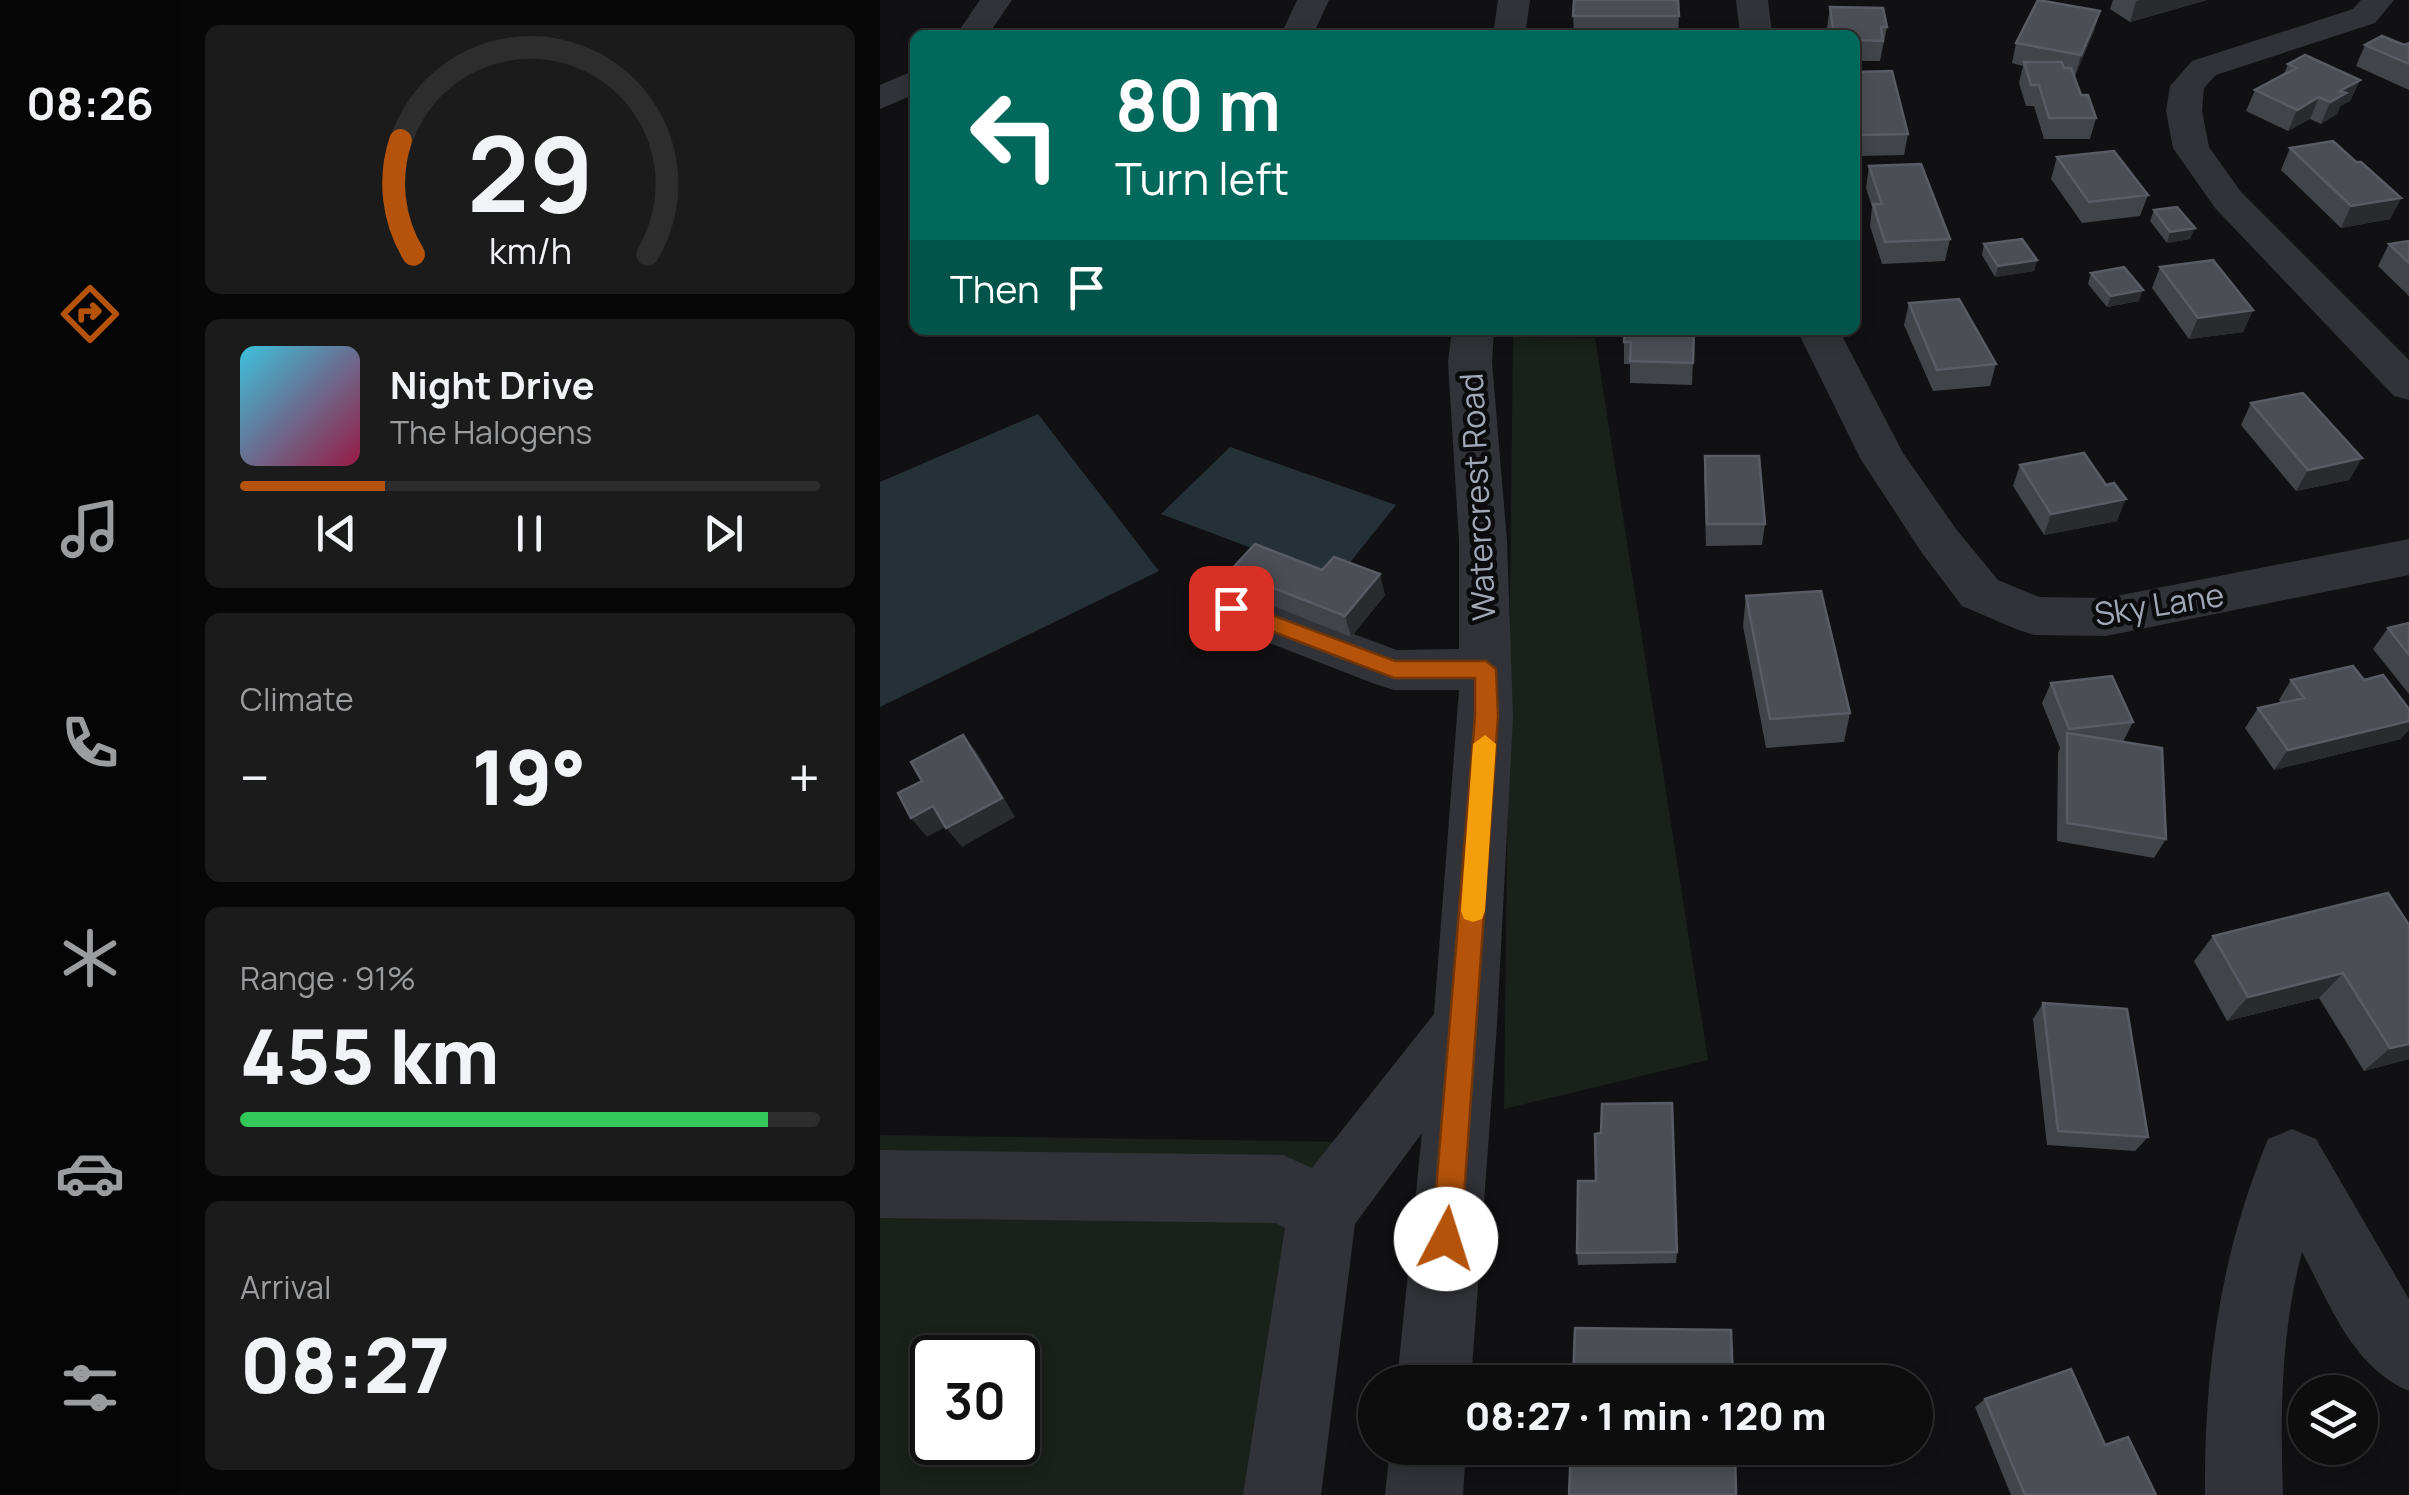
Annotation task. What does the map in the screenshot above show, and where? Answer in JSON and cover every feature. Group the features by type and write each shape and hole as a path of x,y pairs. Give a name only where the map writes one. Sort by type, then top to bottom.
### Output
{"street":[{"path":"975,30 996,0"},
{"path":"1299,30 1313,0"},
{"path":"1510,30 1514,0"},
{"path":"1752,0 1755,30"},
{"path":"2378,0 2364,16 2204,68 2187,86 2184,111 2191,148 2228,200 2409,386"},
{"path":"880,99 910,61"},
{"name":"Watercrest Road","path":"1436,1365 1466,1024 1486,716 1483,541 1470,362 1473,335"},
{"name":"Sky Lane","path":"1821,335 1884,458 1939,541 1980,593 2034,616 2106,617 2409,557"},
{"path":"1231,608 1394,670 1486,669"},
{"path":"1282,1495 1322,1211 1466,1024"},
{"path":"2244,1495 2242,1408 2255,1294 2292,1163 2376,1317 2409,1354"},
{"path":"880,1184 1283,1189 1322,1211"},
{"path":"1424,1495 1427,1465"}],"shaded area":[{"path":"1513,337 1595,338 1708,1060 1504,1109"},
{"path":"1038,414 1159,571 880,707 880,482"},
{"path":"1230,447 1396,505 1336,580 1161,514"},
{"path":"880,1135 1350,1142 1306,1495 880,1495"}],"building":[{"path":"1574,0 1678,0 1679,16 1573,16"},
{"path":"2038,0 2100,11 2081,55 2016,43"},
{"path":"1830,7 1883,8 1887,27 1881,27 1883,41 1860,40 1860,30 1833,30"},
{"path":"2382,36 2404,45 2409,43 2409,64 2365,45"},
{"path":"2305,55 2360,80 2330,102 2319,97 2297,110 2255,90 2296,68 2288,64"},
{"path":"2024,62 2062,62 2064,68 2071,68 2081,95 2088,95 2096,118 2049,118 2039,85 2031,85"},
{"path":"1892,71 1908,134 1860,135 1860,72"},
{"path":"2333,141 2401,198 2351,206 2290,148"},
{"path":"2114,151 2148,195 2089,202 2057,157"},
{"path":"1921,164 1950,239 1885,242 1873,204 1882,204 1869,166"},
{"path":"2177,207 2195,228 2170,232 2154,210"},
{"path":"2022,239 2037,260 1998,266 1984,244"},
{"path":"2409,241 2409,263 2389,244"},
{"path":"2213,260 2253,310 2198,318 2160,267"},
{"path":"2124,267 2143,290 2111,296 2091,273"},
{"path":"1959,299 1996,364 1937,370 1909,303"},
{"path":"1625,335 1694,335 1693,363 1630,361 1631,342 1624,342"},
{"path":"2303,393 2362,458 2308,470 2251,403"},
{"path":"2084,453 2106,485 2114,483 2126,499 2051,514 2020,465"},
{"path":"1705,456 1759,456 1765,524 1707,524"},
{"path":"1255,544 1322,570 1334,557 1380,574 1345,616 1230,571"},
{"path":"1821,591 1850,713 1770,719 1746,596"},
{"path":"2409,623 2409,655 2388,628"},
{"path":"2353,666 2364,680 2383,675 2409,709 2409,721 2288,750 2258,708 2304,698 2291,680"},
{"path":"2112,676 2133,722 2069,729 2051,683"},
{"path":"2067,733 2162,748 2166,839 2067,823"},
{"path":"963,735 1002,798 946,828 933,806 911,818 898,793 922,781 911,762"},
{"path":"2388,893 2409,925 2409,1044 2390,1048 2343,973 2248,997 2213,936"},
{"path":"2043,1003 2127,1009 2148,1137 2058,1131"},
{"path":"1672,1103 1677,1252 1577,1253 1578,1181 1596,1181 1595,1134 1601,1133 1602,1104"},
{"path":"1575,1328 1731,1330 1732,1365 1574,1365"},
{"path":"2071,1369 2105,1445 2128,1437 2156,1495 2025,1495 1985,1399"},
{"path":"1570,1465 1735,1465 1736,1495 1569,1495"}],"slow traffic":[{"path":"1473,911 1485,744"}],"route":[{"path":"1231,608 1394,670 1486,669 1466,1024 1446,1239"}]}
